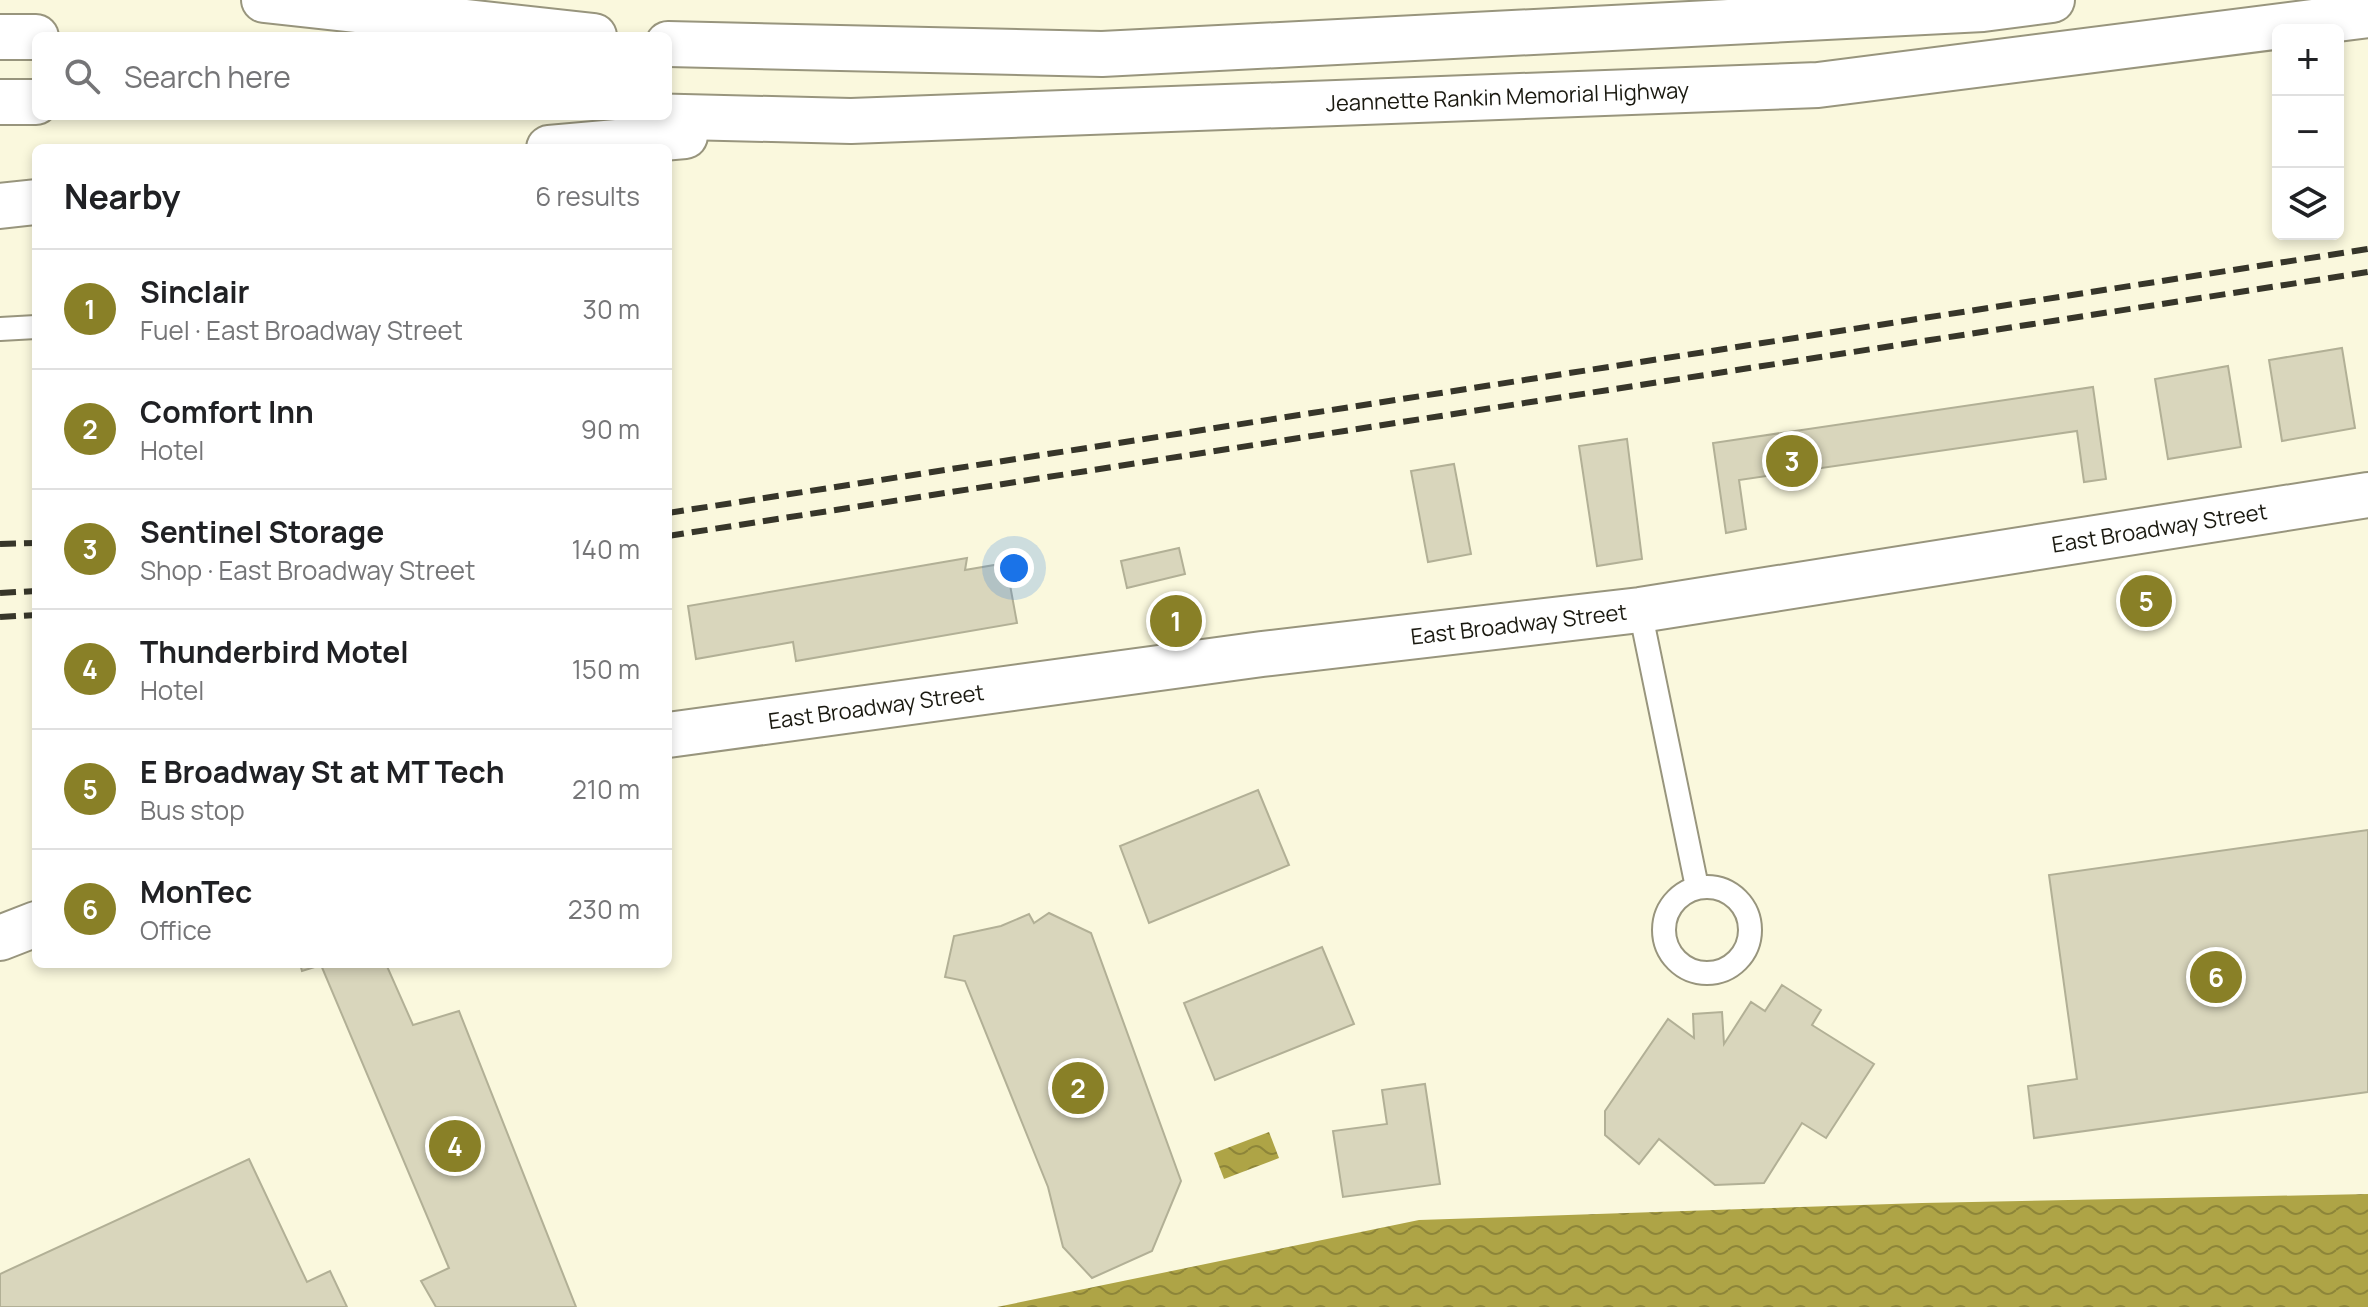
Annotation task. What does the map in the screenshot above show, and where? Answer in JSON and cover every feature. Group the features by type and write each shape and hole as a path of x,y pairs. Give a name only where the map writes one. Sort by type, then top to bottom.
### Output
{"main road":[{"path":"264,0 557,32"},
{"path":"672,44 1102,54 1983,9 2052,0"},
{"name":"Jeannette Rankin Memorial Highway","path":"672,117 851,121 1818,85 2368,15"},
{"path":"0,37 32,37"},
{"path":"0,102 32,102"},
{"path":"594,144 851,121"},
{"path":"0,206 32,202"},
{"name":"East Broadway Street","path":"672,734 1262,654 1640,610 2368,495"},
{"path":"0,938 32,926"}],"lane":[{"path":"0,329 32,327"},
{"path":"1640,610 1697,887"}],"water":[{"path":"1269,1132 1279,1158 1224,1179 1214,1153"},
{"path":"2368,1194 2368,1307 997,1307 1419,1220 1922,1203"}],"building":[{"path":"2342,348 2355,428 2282,441 2269,360"},
{"path":"2228,366 2241,447 2168,459 2155,379"},
{"path":"2093,387 2106,479 2084,482 2077,431 1739,480 1746,529 1726,533 1713,443"},
{"path":"1627,439 1642,559 1597,566 1579,446"},
{"path":"1454,464 1471,554 1428,562 1411,471"},
{"path":"1179,548 1185,574 1127,588 1121,561"},
{"path":"967,558 965,570 1006,563 1017,623 796,661 793,642 696,659 688,606"},
{"path":"1258,790 1289,865 1149,923 1120,846"},
{"path":"2368,830 2368,1092 2034,1138 2028,1086 2077,1079 2049,875"},
{"path":"1049,913 1091,933 1181,1181 1152,1251 1092,1278 1063,1247 1048,1187 965,981 945,977 954,936 1001,926 1029,914 1034,923"},
{"path":"1322,947 1354,1024 1215,1080 1184,1003"},
{"path":"322,968 388,968 413,1025 459,1011 576,1307 436,1307 421,1281 449,1268"},
{"path":"1782,985 1821,1010 1812,1025 1874,1064 1826,1138 1802,1123 1764,1183 1715,1185 1659,1139 1639,1164 1605,1135 1605,1111 1668,1019 1694,1038 1693,1014 1722,1012 1724,1044 1751,1002 1765,1011"},
{"path":"1425,1084 1440,1184 1343,1197 1333,1131 1387,1124 1382,1090"},
{"path":"249,1159 307,1282 330,1271 347,1307 0,1307 0,1274"}],"railway":[{"path":"672,512 2368,249"},
{"path":"672,535 2368,272"},
{"path":"0,544 32,543"},
{"path":"0,593 32,591"},
{"path":"0,617 32,615"}],"place":[{"name":"Sentinel Storage","path":"1792,461"},
{"name":"E Broadway St at MT Tech","path":"2146,601"},
{"name":"Sinclair","path":"1176,621"},
{"name":"MonTec","path":"2216,977"},
{"name":"Comfort Inn","path":"1078,1088"},
{"name":"Thunderbird Motel","path":"455,1146"}]}
